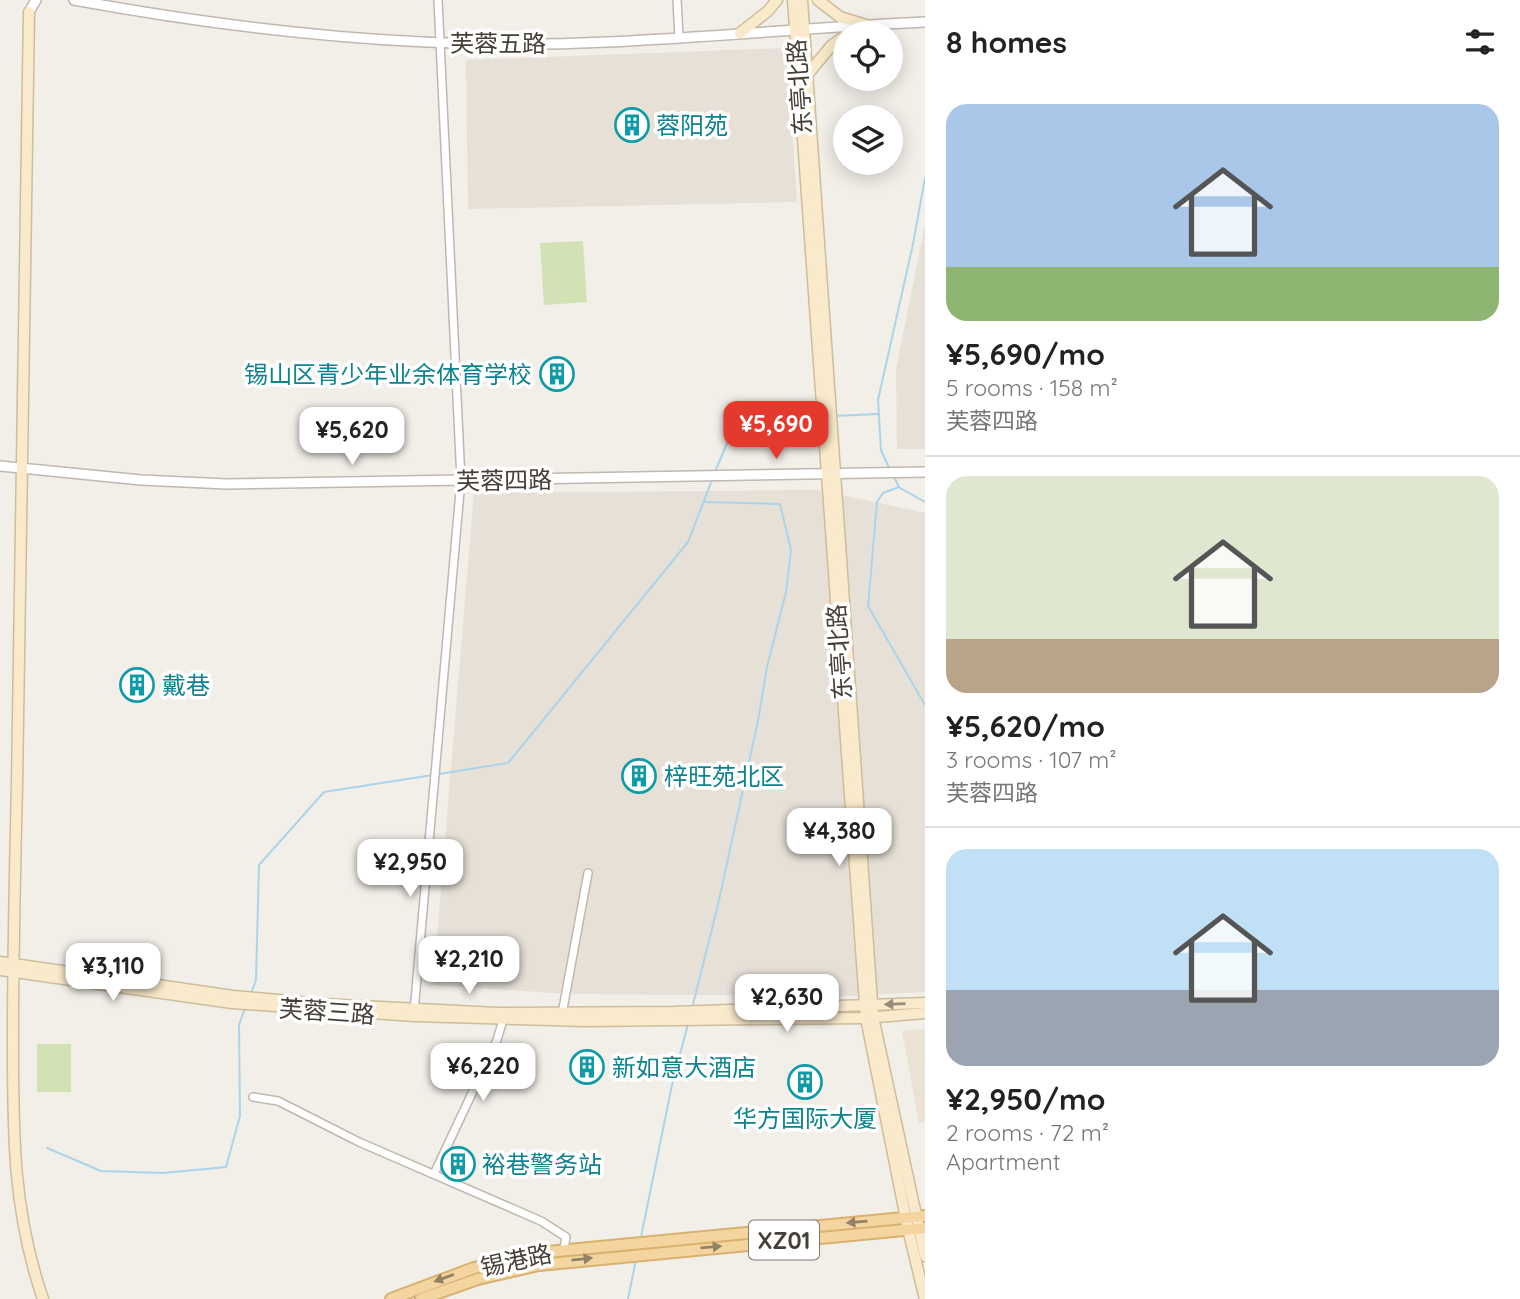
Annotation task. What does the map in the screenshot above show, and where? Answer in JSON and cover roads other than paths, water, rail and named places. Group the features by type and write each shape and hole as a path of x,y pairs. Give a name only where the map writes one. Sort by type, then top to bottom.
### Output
{"main road":[{"path":"740,33 768,11 777,0"},
{"name":"东亭北路","path":"793,0 807,75 830,474 869,1018 925,1256"},
{"name":"东亭北路","path":"802,0 799,29 826,409"},
{"path":"818,0 840,17 853,21"},
{"path":"29,12 12,1133 15,1170 28,1246 43,1299"},
{"path":"807,75 833,44"},
{"name":"芙蓉三路","path":"0,962 13,969"},
{"name":"芙蓉三路","path":"0,970 13,969 232,1000 503,1020 708,1015 925,1003"},
{"name":"芙蓉三路","path":"414,1013 674,1016"},
{"name":"芙蓉三路","path":"708,1015 869,1018 925,1013"},
{"name":"东亭北路","path":"916,1223 925,1299"},
{"name":"锡港路","path":"391,1299 474,1268 564,1249 916,1223"},
{"name":"锡港路","path":"421,1299 478,1279 539,1265 916,1223"}],"street":[{"path":"23,0 29,12"},
{"path":"29,12 36,0"},
{"name":"芙蓉五路","path":"74,0 238,27 348,38 439,42 606,42 833,27"},
{"path":"414,1013 461,480 438,0"},
{"path":"677,0 679,37"},
{"name":"芙蓉五路","path":"903,23 925,22"},
{"name":"芙蓉四路","path":"0,466 141,480 227,484 925,472"},
{"path":"562,1014 588,873"},
{"path":"434,1174 497,1040 503,1020"},
{"path":"253,1097 278,1101 359,1142 541,1222 566,1237 564,1249"}],"waterway":[{"path":"890,470 881,450 878,400 925,178"},
{"path":"834,416 878,414"},
{"path":"715,472 728,441 796,418 818,417"},
{"path":"893,475 899,487 883,493 877,502 868,606 925,705"},
{"path":"439,774 508,763 688,542 712,480"},
{"path":"900,488 925,502"},
{"path":"692,1008 717,909 758,721 767,667 786,592 791,550 780,504 704,502"},
{"path":"251,993 256,980 259,865 324,792 433,775"},
{"path":"47,1148 101,1171 163,1173 226,1167 240,1116 239,1025 245,1008"},
{"path":"641,1237 672,1085 688,1024"},
{"path":"628,1299 636,1260"}],"place":[{"name":"蓉阳苑","path":"632,125"},
{"name":"锡山区青少年业余体育学校","path":"557,374"},
{"name":"戴巷","path":"137,685"},
{"name":"梓旺苑北区","path":"639,776"},
{"name":"新如意大酒店","path":"587,1067"},
{"name":"华方国际大厦","path":"805,1082"},
{"name":"裕巷警务站","path":"458,1164"}]}
